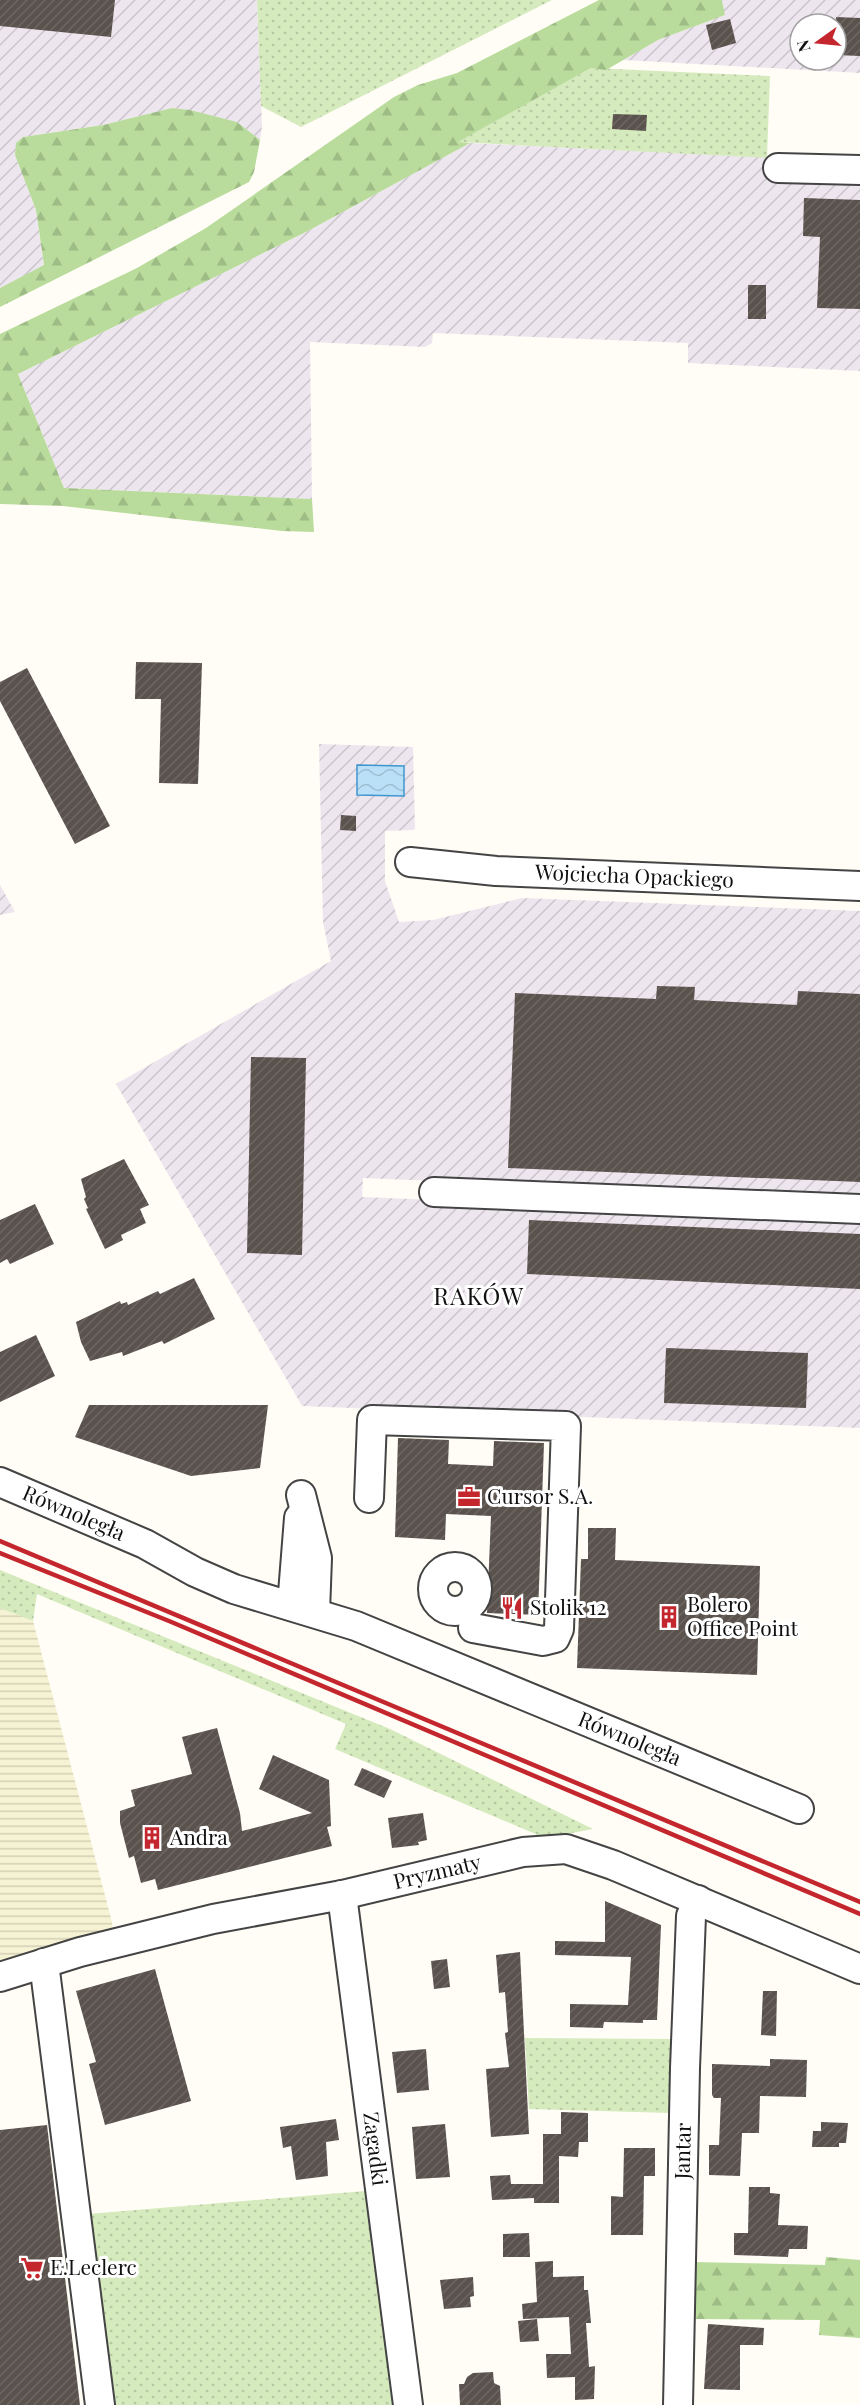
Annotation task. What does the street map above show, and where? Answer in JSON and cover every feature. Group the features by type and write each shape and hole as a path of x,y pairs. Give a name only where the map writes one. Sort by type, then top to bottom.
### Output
{"street":[{"path":"778,168 860,170"},
{"name":"Wojciecha Opackiego","path":"410,862 495,872 860,886"},
{"path":"434,1192 860,1209"},
{"path":"369,1498 372,1419 566,1426 559,1629 555,1638 543,1641 470,1619 459,1669"},
{"name":"Równoległa","path":"0,1482 145,1544 195,1572 234,1589 304,1599 356,1626 800,1809"},
{"path":"304,1599 306,1557"},
{"name":"Pryzmaty","path":"0,1977 44,1963 213,1919 342,1895 489,1860 555,1848 585,1854 860,1969"},
{"name":"Zagadki","path":"342,1895 408,2405"},
{"name":"Jantar","path":"678,2405 685,2068 691,1916 698,1900"},
{"path":"44,1963 100,2405"}],"shaded area":[{"path":"0,0 257,0 262,127 260,140 237,122 173,108 103,125 23,137 15,155 36,210 44,266 0,288"},
{"path":"722,0 860,0 860,73 842,72 848,72 848,12 788,12 788,69 623,60 658,40 725,15"},
{"path":"470,143 860,162 860,371 688,363 688,343 433,333 432,343 425,347 310,342 312,499 64,488 18,374 306,232"},
{"path":"319,744 413,747 415,828 414,830 385,831 385,881 399,922 433,920 522,898 860,911 860,1199 363,1178 362,1197 860,1217 860,1428 302,1406 116,1084 331,961 323,922"},
{"path":"0,885 15,912 0,915"},
{"path":"0,1608 33,1621 113,1933 0,1970"}],"green space":[{"path":"257,0 552,0 301,127 261,106"},
{"path":"599,0 722,0 725,15 658,40 606,70 591,68 458,142 470,143 306,232 18,374 64,488 312,499 314,532 282,531 63,506 0,504 0,334 137,268 206,228 394,97 418,85 457,73"},
{"path":"591,68 770,76 767,158 457,142"},
{"path":"172,108 190,110 237,122 260,140 254,172 249,182 0,307 0,288 44,265 36,210 15,155 16,143 23,137 103,125"},
{"path":"0,1570 390,1729 593,1829 545,1838 335,1749 346,1724 37,1594 33,1621 0,1608"},
{"path":"525,2038 672,2039 671,2113 529,2109"},
{"path":"365,2191 393,2405 109,2405 88,2214"},
{"path":"826,2257 860,2260 860,2338 819,2335 820,2320 692,2319 693,2262 825,2265"}],"water":[{"path":"357,765 404,766 404,796 357,795"}],"building":[{"path":"0,0 115,0 111,37 0,26"},
{"path":"848,18 860,18 860,56 848,56"},
{"path":"730,19 736,43 712,50 706,25"},
{"path":"613,114 647,115 646,131 612,129"},
{"path":"804,198 860,200 860,309 817,308 820,237 803,236"},
{"path":"748,285 766,285 766,319 748,319"},
{"path":"136,662 202,663 198,784 159,783 161,699 135,699"},
{"path":"27,668 110,826 75,844 0,701 0,682"},
{"path":"341,815 356,816 356,831 340,830"},
{"path":"657,986 695,987 694,1000 797,1005 798,991 860,994 860,1182 508,1168 515,993 656,999"},
{"path":"251,1057 306,1058 302,1255 247,1253"},
{"path":"124,1159 149,1205 140,1209 146,1223 121,1235 123,1240 105,1249 86,1209 88,1208 81,1179"},
{"path":"35,1204 54,1244 10,1264 7,1259 0,1263 0,1220"},
{"path":"529,1220 860,1234 860,1289 527,1274"},
{"path":"194,1278 215,1319 164,1344 162,1341 123,1356 122,1352 90,1361 81,1342 76,1322 120,1301 121,1304 127,1302 128,1305 158,1291 160,1294"},
{"path":"36,1335 55,1376 0,1402 0,1352"},
{"path":"666,1348 808,1353 806,1408 664,1403"},
{"path":"89,1405 268,1405 260,1468 191,1476 75,1437"},
{"path":"398,1438 449,1440 448,1464 493,1466 494,1441 544,1443 538,1615 487,1613 491,1516 446,1514 445,1540 395,1537"},
{"name":"Bolero Office Point","path":"588,1528 616,1528 615,1560 760,1566 757,1675 577,1668 581,1559 588,1559"},
{"path":"217,1728 240,1813 242,1831 312,1813 259,1789 273,1755 329,1780 331,1826 327,1827 332,1846 158,1890 155,1879 141,1883 134,1856 129,1858 120,1823 120,1811 135,1806 131,1790 192,1774 182,1737"},
{"path":"362,1768 392,1781 384,1798 354,1785"},
{"path":"423,1813 427,1840 418,1842 419,1845 392,1848 388,1818"},
{"path":"605,1901 661,1925 657,2020 643,2020 643,2023 604,2022 603,2028 570,2027 570,2004 628,2005 631,1957 555,1955 555,1941 605,1942"},
{"path":"520,1952 529,2134 491,2137 486,2069 509,2067 505,2033 508,2032 505,1992 499,1993 496,1955"},
{"path":"447,1959 450,1987 434,1989 431,1961"},
{"path":"155,1969 191,2101 105,2125 89,2064 96,2062 76,1991"},
{"path":"763,1991 777,1991 776,2036 761,2035"},
{"path":"426,2049 429,2090 397,2093 392,2052"},
{"path":"770,2059 807,2060 806,2097 760,2096 759,2133 742,2133 740,2176 709,2175 709,2145 719,2145 721,2098 714,2098 712,2095 712,2064 770,2066"},
{"path":"561,2112 588,2113 588,2142 579,2142 578,2157 559,2156 559,2203 534,2203 534,2198 492,2200 490,2176 510,2175 511,2184 543,2184 543,2134 561,2134"},
{"path":"336,2119 339,2140 326,2142 328,2176 296,2180 291,2146 283,2148 280,2127"},
{"path":"821,2122 848,2123 846,2143 839,2143 839,2147 812,2147 813,2131 821,2131"},
{"path":"445,2124 450,2177 416,2179 412,2127"},
{"name":"E.Leclerc","path":"47,2125 80,2405 0,2405 0,2130"},
{"path":"624,2148 655,2148 655,2176 644,2176 643,2235 611,2235 611,2196 623,2197"},
{"path":"749,2187 770,2187 770,2193 780,2194 778,2225 808,2226 807,2249 789,2249 788,2257 734,2255 734,2233 748,2233"},
{"path":"529,2233 530,2257 503,2257 503,2234"},
{"path":"553,2261 553,2277 584,2276 584,2290 588,2290 591,2323 586,2323 589,2367 595,2366 594,2399 575,2400 575,2377 547,2378 546,2354 571,2354 569,2317 523,2319 522,2304 537,2302 535,2262"},
{"path":"473,2277 474,2296 470,2297 471,2307 444,2309 440,2280"},
{"path":"537,2319 539,2341 520,2342 518,2321"},
{"path":"708,2324 764,2328 763,2345 740,2345 740,2390 704,2389"},
{"path":"493,2372 494,2383 500,2386 501,2405 460,2405 459,2384 464,2384 467,2377 473,2373"}],"railway":[{"path":"0,1541 860,1902"},
{"path":"0,1553 169,1621 860,1914"}],"place":[{"name":"Cursor S.A.","path":"469,1497"},
{"name":"Stolik 12","path":"512,1608"},
{"name":"Bolero Office Point","path":"669,1617"},
{"name":"Andra","path":"152,1838"},
{"name":"E.Leclerc","path":"32,2268"}],"district":[{"name":"RAKÓW","path":"479,1297"}]}
